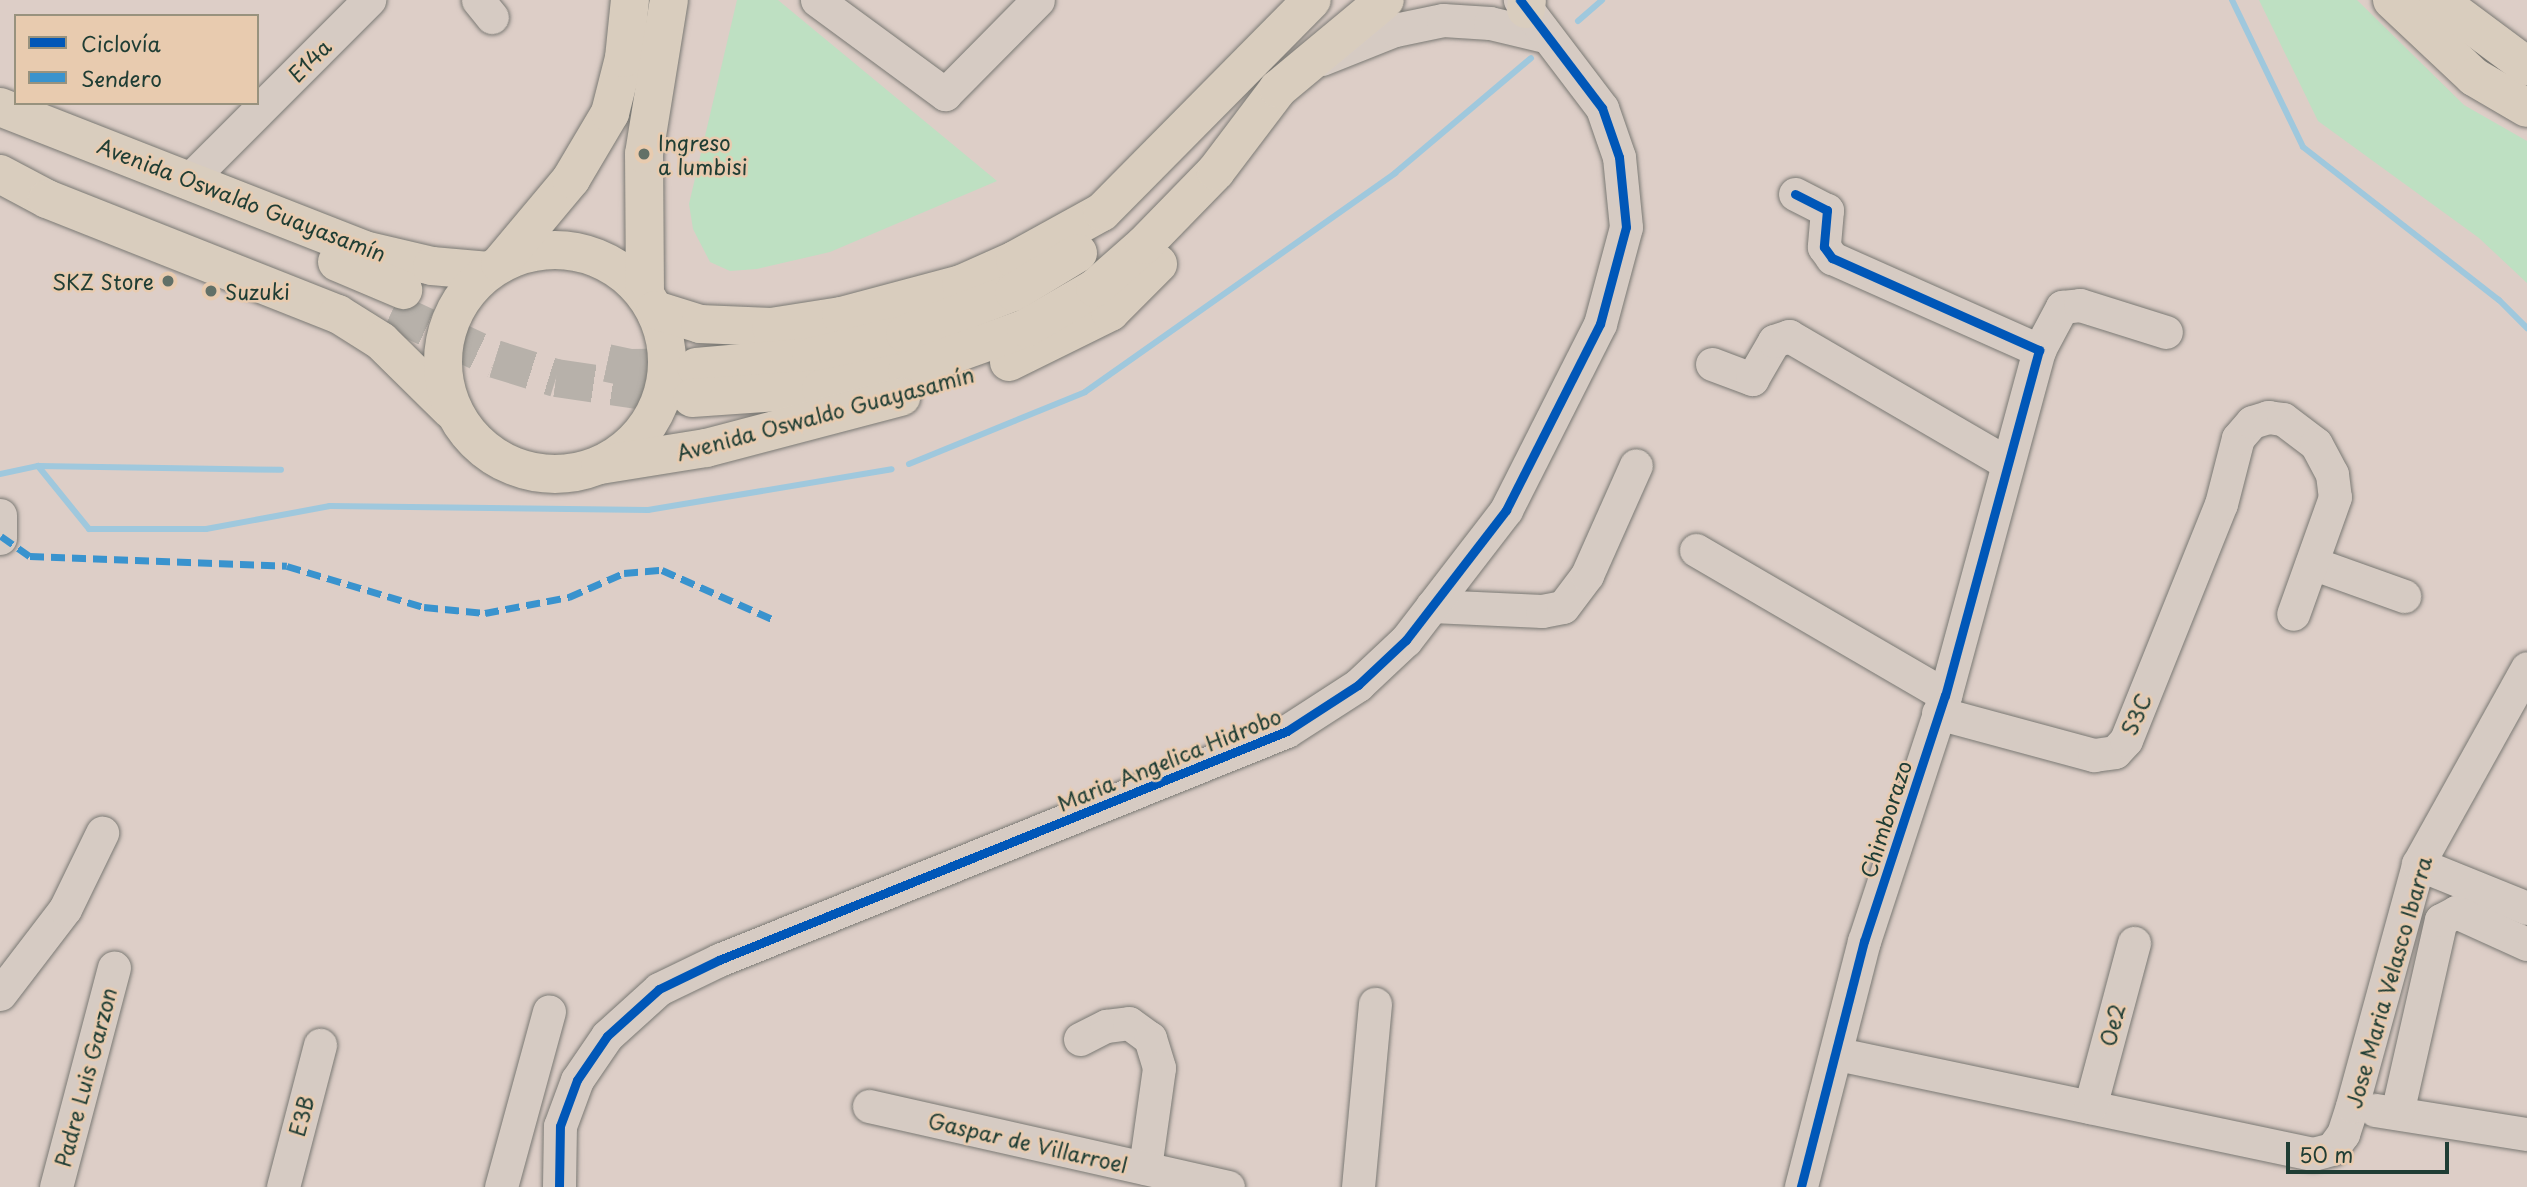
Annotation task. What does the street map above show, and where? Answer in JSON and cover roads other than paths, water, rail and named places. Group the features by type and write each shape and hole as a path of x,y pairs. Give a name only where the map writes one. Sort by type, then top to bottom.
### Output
{"main road":[{"path":"454,414 444,383 442,352 450,321 466,293 494,268 571,179 605,123 624,58 630,0"},
{"path":"0,174 47,199 338,314 381,341 454,414 484,449 517,468 564,473 600,465 631,445 654,416 662,393 666,345 650,302 644,155 669,0"},
{"name":"Avenida Oswaldo Guayasamín","path":"650,302 700,324 771,327 841,316 961,284 1058,239 1102,212 1312,0"},
{"name":"Avenida Oswaldo Guayasamín","path":"1175,141 1106,233 1014,292 905,334 694,383 821,389 907,371 1026,328 1095,288 1216,171 1300,68 1385,0"},
{"path":"2392,0 2474,77 2527,108"},
{"path":"2438,0 2527,66"},
{"name":"Avenida Oswaldo Guayasamín","path":"0,107 365,250 432,266 494,268"},
{"name":"Avenida Oswaldo Guayasamín","path":"0,116 397,301 0,158"},
{"name":"Avenida Oswaldo Guayasamín","path":"600,465 706,448 945,385 1038,351 1110,313 1172,250 1216,171"},
{"path":"494,268 529,253 561,250 593,256 622,272 650,302"}],"street":[{"name":"E14a","path":"189,180 369,0"},
{"path":"817,0 945,94 1038,0"},
{"name":"Maria Angelica Hidrobo","path":"559,1187 560,1126 578,1080 607,1036 659,989 719,960 1287,731 1358,685 1406,640 1506,510 1601,324 1616,277 1626,227 1626,193 1602,108 1533,17 1490,23 1443,20 1395,30 1300,68"},
{"path":"1795,194 1827,210 1824,247 1832,258 2039,350"},
{"name":"Chimborazo","path":"1801,1187 1838,1054 1864,941 1942,704 2039,350 2062,307 2080,305 2166,332"},
{"path":"1712,364 1752,379 1774,341 1789,336 2007,463"},
{"name":"S3C","path":"1696,550 1942,704 2094,755 2115,752 2126,740 2221,504 2238,438 2252,422 2268,417 2292,424 2316,444 2332,474 2335,497 2293,614"},
{"path":"1432,606 1542,611 1563,607 1587,575 1636,465"},
{"path":"0,515 0,538"},
{"path":"2312,563 2404,596"},
{"name":"Jose Maria Velasco Ibarra","path":"1838,1054 2313,1154 2332,1149 2343,1134 2352,1106 2418,864 2458,785 2527,668"},
{"path":"7,974 65,909 102,833"},
{"path":"2418,864 2527,908"},
{"path":"2397,1113 2441,919 2456,912 2527,944"},
{"name":"Oe2","path":"2090,1107 2134,943"},
{"name":"Padre Luis Garzon","path":"56,1187 114,968"},
{"path":"1358,1187 1375,1003"},
{"path":"501,1187 549,1012"},
{"path":"1080,1039 1107,1026 1129,1023 1150,1038 1159,1068 1145,1168"},
{"name":"E3B","path":"283,1187 320,1045"},
{"name":"Gaspar de Villarroel","path":"869,1106 1228,1187"},
{"path":"2352,1106 2527,1134"}],"waterway":[{"path":"1578,21 1602,0"},
{"path":"2232,0 2303,147 2499,300 2527,328"},
{"path":"909,464 1085,392 1395,173 1531,58"},
{"path":"38,466 89,529 206,529 330,506 648,510 892,469"},
{"path":"0,474 38,466 281,470"}],"tunnel":[{"path":"392,311 495,359 556,378 692,398"},
{"path":"607,363 630,368 696,367"}],"place":[{"name":"Ingreso a lumbisi","path":"644,154"},
{"name":"SKZ Store","path":"168,281"},
{"name":"Suzuki","path":"211,291"}]}
